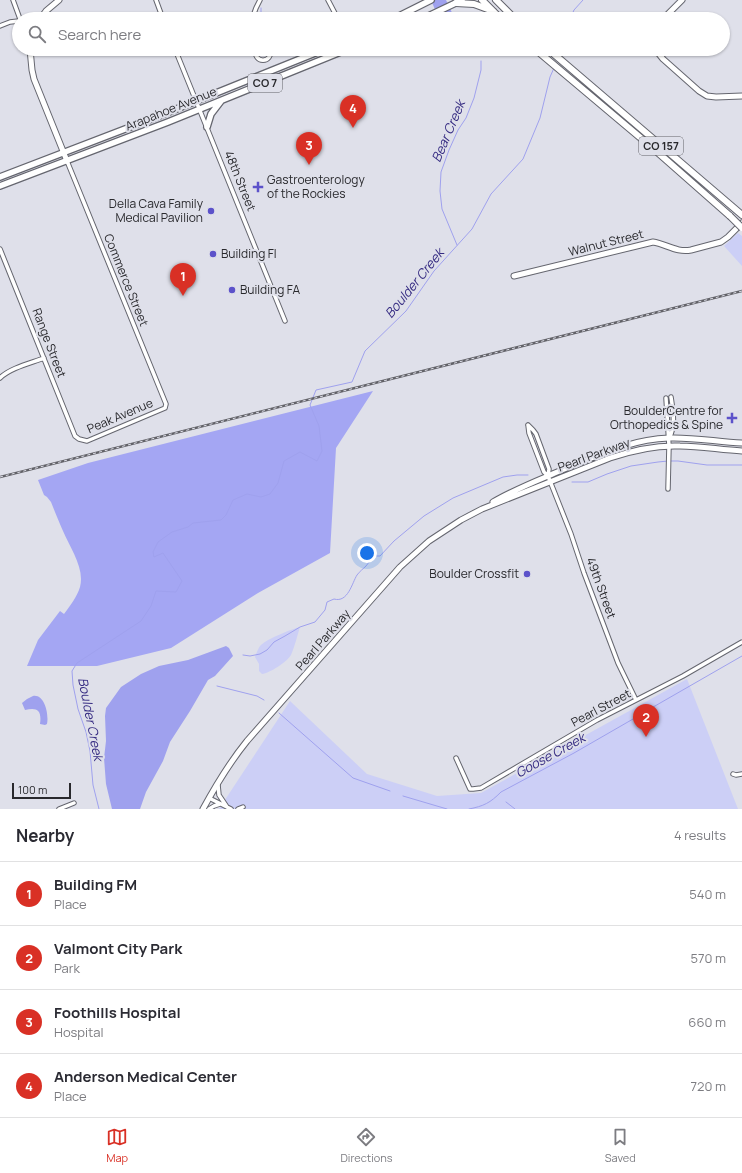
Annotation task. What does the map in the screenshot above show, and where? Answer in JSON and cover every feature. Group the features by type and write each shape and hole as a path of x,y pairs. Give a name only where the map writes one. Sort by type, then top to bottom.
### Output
{"highway":[{"path":"482,0 492,11"},
{"path":"496,0 508,12"},
{"path":"501,0 503,7"},
{"path":"459,2 483,6 492,11"},
{"name":"CO 157","path":"543,56 671,163 742,228"},
{"name":"CO 157","path":"556,56 742,215"}],"main road":[{"path":"45,12 59,0"},
{"path":"407,12 430,0"},
{"path":"669,12 682,0"},
{"path":"435,12 459,2"},
{"path":"30,56 34,79 67,161"},
{"name":"Arapahoe Avenue","path":"0,177 308,56"},
{"name":"Arapahoe Avenue","path":"0,186 200,110 331,56"},
{"path":"661,56 705,95 716,98 742,96"},
{"path":"207,127 211,114 222,100"},
{"name":"Walnut Street","path":"514,276 653,242 684,251 705,247 717,244 724,240 742,222"},
{"name":"Pearl Parkway","path":"203,809 219,781 247,741 400,567 420,548 441,532 510,492 621,447 669,438 742,443"},
{"name":"Pearl Parkway","path":"482,509 625,453 648,448 669,446 742,451"}],"street":[{"path":"13,0 17,12"},
{"path":"156,0 160,12"},
{"path":"255,12 260,0"},
{"path":"328,0 334,12"},
{"path":"0,26 12,22"},
{"name":"48th Street","path":"178,56 285,321"},
{"path":"256,56 259,59 264,60 270,56"},
{"name":"Commerce Street","path":"67,161 166,404 165,408"},
{"name":"Range Street","path":"0,249 74,434 83,441"},
{"path":"0,378 13,370 44,358"},
{"path":"668,489 669,397"},
{"name":"Peak Avenue","path":"83,441 87,441 112,431 165,408"},
{"path":"528,425 533,430 539,442 549,469 548,476 544,472 529,433 528,425"},
{"name":"49th Street","path":"548,476 616,657 636,700"},
{"name":"Pearl Street","path":"456,758 470,789 473,790 481,788 597,720 683,676 742,642"},
{"path":"733,774 742,774"},
{"path":"219,781 219,793 229,808"},
{"path":"209,798 229,808"},
{"path":"59,809 74,803"},
{"path":"209,809 212,806 220,804"},
{"path":"238,809 243,807"}],"shaded area":[{"path":"431,0 446,0 452,12 436,12"},
{"path":"738,233 742,236 742,266 724,246"},
{"path":"373,391 336,448 330,553 258,593 171,648 97,666 27,666 38,640 60,611 64,614 79,591 81,580 79,565 76,558 51,502 44,495 38,480 88,463"},
{"path":"300,627 294,648 289,658 274,669 262,674 259,671 259,664 255,657 260,646 274,637"},
{"path":"226,646 229,648 233,656 215,676 208,680 170,742 163,761 146,792 140,809 112,809 106,784 104,758 106,741 106,708 121,687 141,674 159,666 188,660"},
{"path":"687,679 738,809 219,809 290,701 367,774 437,796 481,793"},
{"path":"33,696 41,698 45,706 47,711 47,724 45,725 40,724 40,715 36,709 25,710 22,703"}],"waterway":[{"name":"Boulder Creek","path":"573,12 583,0"},
{"name":"Bear Creek","path":"457,245 442,209 440,191 441,172 449,150 458,130 466,118 474,98 481,70 481,61"},
{"name":"Boulder Creek","path":"99,809 93,785 90,751 86,732 78,709 72,671 77,663 141,621 151,606 156,591 176,592 182,581 163,553 154,557 153,552 158,542 172,532 188,527 193,523 221,520 226,515 233,500 247,494 261,497 270,494 278,483 284,461 300,452 317,461 322,451 319,426 310,405 316,390 352,382 365,351 406,311 434,271 472,229 491,194 523,159 540,118 550,77 554,68"},
{"path":"572,482 588,482 631,466 668,461"},
{"path":"671,461 707,465 742,465"},
{"path":"243,655 250,656 260,654 267,650 274,642 300,627 315,622 325,610 327,602 334,599 343,598 349,592 357,575 374,556 380,556 394,541 424,516 453,498 503,477 528,475"},
{"name":"Goose Creek","path":"648,710 742,656"},
{"name":"Goose Creek","path":"217,686 257,696 264,700"},
{"name":"Goose Creek","path":"279,713 353,778 390,791"},
{"name":"Goose Creek","path":"469,809 486,804 501,792 574,753 640,715"},
{"name":"Goose Creek","path":"403,796 447,809"},
{"path":"506,802 515,809"}],"railway":[{"path":"0,477 742,291"}],"place":[{"name":"Anderson Medical Center","path":"353,128"},
{"name":"Foothills Hospital","path":"309,165"},
{"name":"Gastroenterology of the Rockies","path":"258,187"},
{"name":"Della Cava Family Medical Pavilion","path":"211,211"},
{"name":"Building FI","path":"213,254"},
{"name":"Building FA","path":"232,290"},
{"name":"Building FM","path":"183,296"},
{"name":"BoulderCentre for Orthopedics & Spine","path":"732,418"},
{"name":"Boulder Crossfit","path":"527,574"},
{"name":"Valmont City Park","path":"646,737"}]}
